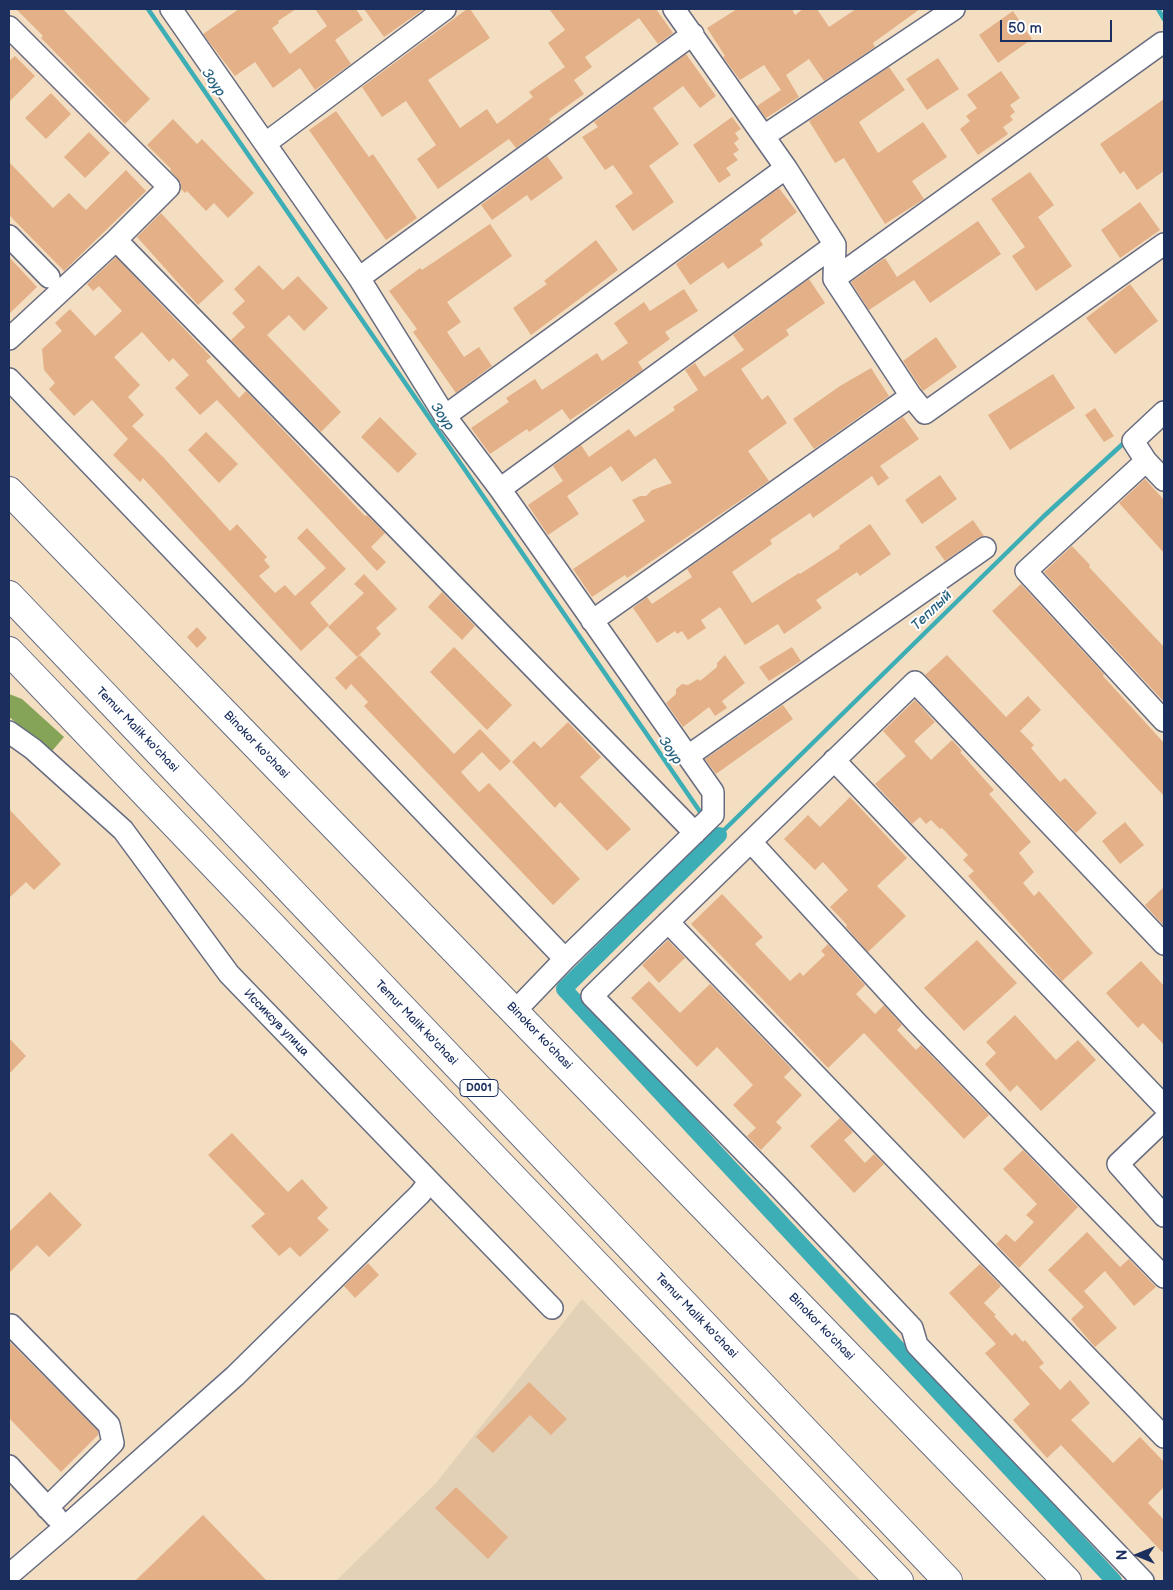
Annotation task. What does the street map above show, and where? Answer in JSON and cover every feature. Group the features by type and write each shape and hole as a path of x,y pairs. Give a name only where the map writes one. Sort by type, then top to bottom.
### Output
{"main road":[{"name":"Binokor ko'chasi","path":"9,492 1067,1581"},
{"name":"Temur Malik ko'chasi","path":"9,595 948,1581"},
{"name":"D001","path":"9,651 898,1581"}],"street":[{"path":"171,9 266,142 359,278 444,416 500,489 713,792 713,815 565,959 515,1011"},
{"path":"266,142 445,9"},
{"path":"674,9 786,168 835,245 834,279 911,396 925,413 1164,244"},
{"path":"764,136 954,9"},
{"path":"9,27 169,187 116,240 9,339"},
{"path":"359,278 692,34"},
{"path":"834,279 1162,42"},
{"path":"444,416 786,168"},
{"path":"9,236 49,277"},
{"path":"116,240 695,833"},
{"path":"500,489 835,245"},
{"path":"9,379 565,959"},
{"path":"592,621 911,396"},
{"path":"1164,412 1133,441 1146,460 1164,480"},
{"path":"1146,460 1026,571 1164,721"},
{"path":"688,756 986,548"},
{"path":"1143,1581 917,1345 912,1328 785,1193 592,996 915,682 1164,944"},
{"name":"Иссиксув улица","path":"9,732 33,749 124,830 229,974 552,1308"},
{"path":"834,760 1164,1106"},
{"path":"750,842 916,1022 1164,1277"},
{"path":"668,922 1164,1437"},
{"path":"1164,1120 1118,1164 1164,1216"},
{"path":"9,1575 65,1528 234,1376 430,1182"},
{"path":"11,1325 109,1425 113,1443 47,1508"},
{"path":"9,1466 65,1528"}],"shaded area":[{"path":"582,1299 861,1581 336,1581 436,1483"}],"green space":[{"path":"9,694 22,699 64,737 52,751 9,717"}],"building":[{"path":"16,9 63,9 150,99 125,124 41,38 43,36"},
{"path":"239,9 296,9 278,21 279,23 272,28 290,54 327,26 315,9 356,9 363,20 335,40 351,64 315,90 300,68 273,88 255,62 235,76 203,34"},
{"path":"364,9 424,9 384,37"},
{"path":"467,9 470,9 490,38 428,80 460,128 487,109 497,124 533,97 529,92 565,67 548,43 565,30 549,9 656,9 673,33 658,44 639,18 585,57 592,67 574,80 584,94 549,119 551,122 516,148 509,139 438,189 417,159 436,145 406,101 382,117 362,87"},
{"path":"737,9 792,9 795,15 803,9 817,9 829,27 856,9 920,9 873,43 875,47 824,81 809,59 786,75 799,97 766,118 757,106 781,90 764,65 740,80 723,57 725,56 707,28"},
{"path":"1013,11 1032,39 998,63 979,35"},
{"path":"686,54 716,96 700,108 683,86 653,108 679,144 649,166 674,202 633,231 615,206 633,193 613,165 605,170 582,137 598,127 594,122"},
{"path":"15,56 35,76 9,102 9,61"},
{"path":"938,58 959,89 927,110 906,79"},
{"path":"889,67 905,90 859,122 878,153 923,122 947,157 912,181 924,199 885,224 844,158 835,163 809,121"},
{"path":"1001,71 1020,98 1010,105 1015,112 1010,116 1013,120 1003,127 1008,134 978,155 960,129 970,121 966,116 977,108 967,95"},
{"path":"51,93 71,114 46,139 25,118"},
{"path":"1164,99 1164,171 1137,190 1124,171 1120,174 1100,144"},
{"path":"336,111 369,157 373,154 417,218 386,240 309,130"},
{"path":"732,117 741,129 735,133 739,139 734,143 739,150 733,154 738,160 726,168 731,175 719,183 693,145"},
{"path":"173,119 197,144 202,139 254,193 228,218 214,203 206,211 187,191 185,193 181,189 181,183 171,169 147,145"},
{"path":"89,132 110,153 85,178 64,157"},
{"path":"547,156 563,178 531,201 527,195 492,220 481,205"},
{"path":"9,162 53,208 69,193 86,210 126,170 146,191 64,271 9,215"},
{"path":"1030,172 1054,205 1038,217 1072,266 1036,291 1012,256 1025,247 991,199"},
{"path":"779,188 797,212 760,240 763,245 728,269 723,262 690,285 676,264"},
{"path":"1140,202 1160,230 1120,258 1101,230"},
{"path":"161,213 224,281 198,305 137,237"},
{"path":"978,221 1001,254 930,303 914,280 869,310 851,282 885,258 897,277"},
{"path":"490,224 512,256 447,302 461,322 447,332 464,357 479,347 492,366 456,393 413,332 417,329 389,291 420,268 422,270"},
{"path":"596,240 618,270 531,335 513,308 547,284 544,281"},
{"path":"9,257 37,287 9,314"},
{"path":"116,257 211,357 206,361 239,398 246,391 365,516 367,515 385,533 371,547 386,562 377,571 217,400 200,415 175,388 189,375 173,358 169,362 142,332 114,357 140,385 128,397 144,415 132,426 164,458 230,531 237,524 267,557 264,560 270,567 259,576 275,593 285,585 295,596 326,568 297,538 307,528 346,569 310,603 329,625 301,651 143,478 140,482 113,455 128,439 92,400 74,416 49,389 55,383 44,370 42,349 62,331 55,323 70,309 95,336 122,311 99,286 93,291 87,284"},
{"path":"259,265 283,290 298,276 328,308 304,331 289,315 267,335 341,412 321,432 231,340 245,327 232,313 245,301 234,289"},
{"path":"809,279 825,303 786,330 789,335 741,369 762,400 768,395 787,423 748,451 769,481 627,578 625,575 592,597 573,569 645,521 632,500 640,496 646,496 652,490 672,483 655,458 622,482 611,466 567,496 579,514 548,535 528,505 563,481 553,466 581,445 589,457 629,429 635,437 675,410 673,407 698,390 685,370 695,363 704,377 744,350 733,335"},
{"path":"1130,284 1158,321 1115,354 1086,318"},
{"path":"684,289 698,311 665,332 670,339 638,362 643,370 570,420 562,409 529,432 527,429 490,454 471,428 509,402 506,398 535,379 542,390 597,353 602,361 628,343 614,323 644,302 650,311"},
{"path":"936,337 957,367 923,391 903,361"},
{"path":"871,368 889,396 814,449 793,419 840,386"},
{"path":"1053,374 1075,408 1010,450 988,415"},
{"path":"1095,408 1114,436 1104,442 1085,415"},
{"path":"380,417 417,454 398,473 361,437"},
{"path":"903,417 919,439 880,466 889,478 878,486 872,476 813,518 810,513 770,540 772,544 732,572 752,603 840,548 839,546 870,524 891,554 860,576 857,572 816,600 822,608 784,634 778,624 745,645 720,607 701,620 706,628 688,640 682,631 677,634 675,631 657,643 633,608 647,597 652,604 692,577 687,569"},
{"path":"206,432 238,464 219,483 188,450"},
{"path":"940,475 957,499 922,524 905,500"},
{"path":"1145,479 1164,500 1164,553 1119,503"},
{"path":"973,520 984,536 978,538 945,561 935,547"},
{"path":"1072,546 1090,565 1089,567 1164,647 1164,702 1044,572"},
{"path":"364,574 397,609 376,628 381,634 357,657 328,627 364,593 354,584"},
{"path":"1021,584 1104,674 1103,676 1164,743 1164,796 992,611"},
{"path":"442,592 475,626 462,640 428,607"},
{"path":"197,627 207,638 197,648 187,637"},
{"path":"454,647 512,705 487,730 430,672"},
{"path":"792,647 801,661 769,681 759,667"},
{"path":"360,655 454,754 480,729 511,761 500,771 482,752 461,772 479,792 489,783 580,879 553,905 364,706 368,702 351,684 346,690 335,678"},
{"path":"725,655 745,683 722,701 727,708 715,716 709,707 683,727 666,703 676,694 676,689 682,684 688,685 698,679 700,681 717,667 717,663"},
{"path":"947,655 1006,717 1028,696 1041,710 1020,731 1034,745 1031,748 1060,782 1065,778 1097,813 1076,833 925,675"},
{"path":"915,700 935,722 914,741 931,760 952,740 962,751 960,752 994,790 989,794 1031,842 1019,853 1034,872 1023,883 1034,896 1039,891 1093,953 1062,981 968,876 974,871 963,860 968,855 942,828 940,829 931,820 926,824 920,817 912,824 875,784 906,756 883,731"},
{"path":"783,705 793,719 716,774 705,759"},
{"path":"568,722 601,757 580,777 631,829 607,851 560,802 555,808 512,762 534,741 541,748"},
{"path":"850,797 907,858 877,886 906,916 868,952 830,907 848,890 823,862 815,870 784,839 808,815 820,827"},
{"path":"9,809 61,864 34,890 26,882 9,898"},
{"path":"1125,822 1144,845 1120,864 1102,841"},
{"path":"1164,887 1164,926 1145,905"},
{"path":"722,894 763,937 755,944 790,981 800,972 803,976 825,955 821,951 828,944 865,985 856,994 875,1014 884,1005 902,1025 897,1030 916,1050 921,1045 989,1115 964,1139 864,1033 828,1068 691,924"},
{"path":"668,940 685,958 659,983 642,965"},
{"path":"977,940 1017,983 964,1031 924,988"},
{"path":"1141,961 1164,986 1164,1045 1143,1023 1138,1028 1106,993"},
{"path":"649,981 680,1013 710,984 792,1069 784,1077 802,1095 776,1122 782,1128 761,1150 747,1136 756,1128 733,1105 753,1085 717,1047 697,1067 631,998"},
{"path":"1015,1015 1056,1060 1078,1040 1096,1060 1041,1111 1017,1085 1010,1092 985,1064 996,1053 986,1042"},
{"path":"9,1038 26,1056 9,1074"},
{"path":"840,1118 853,1132 844,1140 865,1163 874,1154 884,1164 854,1193 810,1146"},
{"path":"232,1133 288,1192 302,1179 328,1208 317,1218 329,1230 300,1257 290,1247 279,1256 251,1226 265,1214 208,1155"},
{"path":"1023,1150 1078,1207 1019,1268 996,1244 1006,1234 1015,1242 1034,1222 1026,1215 1037,1204 1003,1169"},
{"path":"50,1192 82,1225 49,1257 37,1245 9,1273 9,1232"},
{"path":"1087,1232 1120,1267 1129,1259 1156,1287 1134,1306 1105,1271 1084,1291 1117,1328 1095,1347 1071,1319 1084,1307 1048,1270"},
{"path":"368,1263 379,1275 355,1298 344,1286"},
{"path":"980,1264 1001,1286 984,1303 996,1315 994,1316 1012,1336 1015,1333 1023,1342 1025,1340 1044,1363 1039,1367 1060,1390 1070,1380 1090,1403 1071,1420 1113,1463 1140,1437 1164,1462 1164,1487 1148,1503 1164,1520 1164,1554 1061,1445 1047,1458 1013,1420 1030,1404 985,1353 996,1344 949,1293"},
{"path":"9,1341 98,1431 98,1435 61,1472 9,1418"},
{"path":"529,1382 567,1419 551,1435 530,1415 493,1453 476,1437"},
{"path":"456,1487 508,1537 488,1559 435,1508"},
{"path":"203,1515 267,1581 135,1581"}],"waterway":[{"name":"Зоур","path":"148,9 703,816"},
{"name":"Теплый","path":"1158,9 1164,19"},
{"name":"Теплый","path":"711,826 719,835 1044,516 1126,441"},
{"path":"719,835 564,989 1114,1581"}]}
